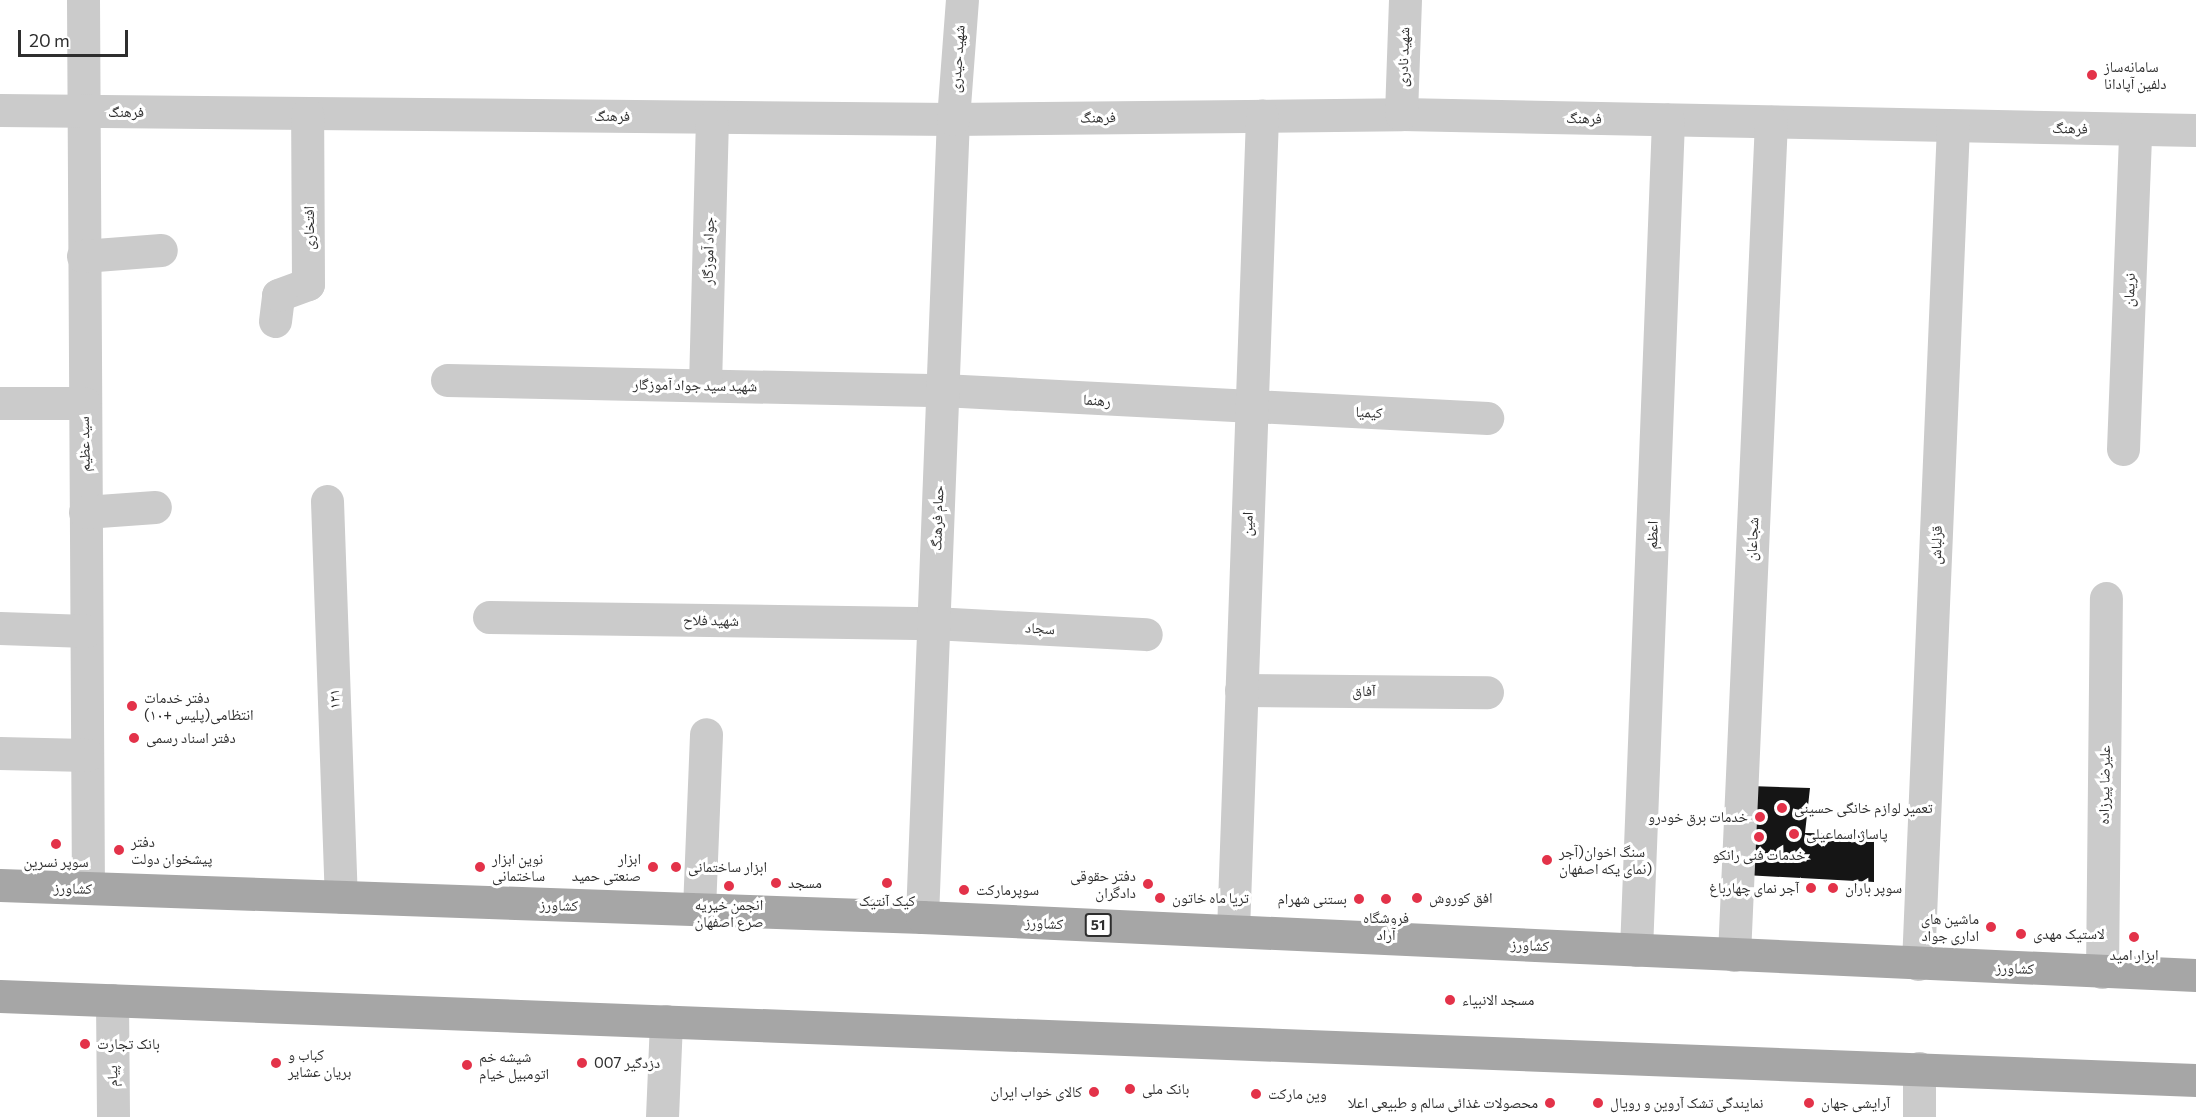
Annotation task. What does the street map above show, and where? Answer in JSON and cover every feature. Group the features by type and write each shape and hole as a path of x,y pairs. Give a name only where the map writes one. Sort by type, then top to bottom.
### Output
{"main road":[{"name":"کشاورز","path":"0,885 922,917 2196,975"},
{"path":"0,996 2196,1080"}],"street":[{"name":"سید عظیم","path":"83,0 88,888"},
{"name":"شهید حیدری","path":"953,119 962,0"},
{"name":"شهید نادری","path":"1401,114 1405,0"},
{"name":"فرهنگ","path":"0,110 953,119 1401,114 2196,130"},
{"name":"افتخاری","path":"275,321 278,295 308,284 307,114"},
{"name":"امین","path":"1233,931 1262,116"},
{"name":"جواد آموزگار","path":"705,385 712,117"},
{"name":"حمام فرهنگ","path":"922,917 953,119"},
{"name":"اعظم","path":"1636,950 1668,120"},
{"name":"شجاعان","path":"1734,955 1771,122"},
{"name":"قزلباش","path":"1918,964 1953,126"},
{"name":"نریمان","path":"2123,449 2135,130"},
{"path":"83,256 161,250"},
{"name":"شهید سید جواد آموزگار","path":"447,380 942,390"},
{"name":"رهنما","path":"942,390 1252,405"},
{"path":"0,403 84,403"},
{"name":"کیمیا","path":"1252,405 1487,418"},
{"name":"۱۲۱","path":"327,501 341,897"},
{"path":"85,512 155,507"},
{"name":"علیرضا پیرزاده","path":"2102,972 2106,598"},
{"name":"شهید فلاح","path":"489,617 933,623"},
{"name":"سجاد","path":"933,623 1146,634"},
{"path":"0,628 86,631"},
{"name":"آفاق","path":"1241,690 1487,692"},
{"path":"699,909 706,734"},
{"path":"0,753 87,755"},
{"name":"پیام","path":"112,1000 113,1117"},
{"path":"662,1117 666,1021"},
{"path":"1918,1117 1919,1068"}],"building":[{"name":"پاساژ اسماعیلی","path":"1749,786 1810,788 1805,833 1874,834 1874,882 1745,875"}],"place":[{"name":"سامانه‌ساز دلفین آپادانا","path":"2092,75"},
{"name":"دفتر خدمات انتظامی(پلیس +۱۰)","path":"132,706"},
{"name":"دفتر اسناد رسمی","path":"134,738"},
{"name":"تعمیر لوازم خانگی حسینی","path":"1782,808"},
{"name":"خدمات برق خودرو","path":"1760,817"},
{"name":"پاساژ اسماعیلی","path":"1794,834"},
{"name":"خدمات فنی رانکو","path":"1759,837"},
{"name":"سوپر نسرین","path":"56,844"},
{"name":"دفتر پیشخوان دولت","path":"119,850"},
{"name":"سنگ اخوان(آجر نمای یکه اصفهان)","path":"1547,860"},
{"name":"نوین ابزار ساختمانی","path":"480,867"},
{"name":"ابزار صنعتی حمید","path":"653,867"},
{"name":"ابزار ساختمانی","path":"676,867"},
{"name":"مسجد","path":"776,883"},
{"name":"کیک آنتیک","path":"887,883"},
{"name":"دفتر حقوقی دادگران","path":"1148,884"},
{"name":"انجمن خیریه صرع اصفهان","path":"729,886"},
{"name":"آجر نمای چهارباغ","path":"1811,888"},
{"name":"سوپر باران","path":"1833,888"},
{"name":"سوپرمارکت","path":"964,890"},
{"name":"تریا ماه خاتون","path":"1160,898"},
{"name":"افق کوروش","path":"1417,898"},
{"name":"بستنی شهرام","path":"1359,899"},
{"name":"فروشگاه آراد","path":"1386,899"},
{"name":"ماشین های اداری جواد","path":"1991,927"},
{"name":"لاستیک مهدی","path":"2021,934"},
{"name":"ابزار امید","path":"2134,937"},
{"name":"مسجد الانبیاء","path":"1450,1000"},
{"name":"بانک تجارت","path":"85,1044"},
{"name":"کباب و بریان عشایر","path":"276,1063"},
{"name":"دزدگیر 007","path":"582,1063"},
{"name":"شیشه خم اتومبیل خیام","path":"467,1065"},
{"name":"بانک ملی","path":"1130,1089"},
{"name":"کالای خواب ایران","path":"1094,1092"},
{"name":"وین مارکت","path":"1256,1094"},
{"name":"محصولات غذائی سالم و طبیعی اعلا","path":"1550,1103"},
{"name":"نمایندگی تشک آروین و رویال","path":"1598,1103"},
{"name":"آرایشی جهان","path":"1809,1103"}]}
